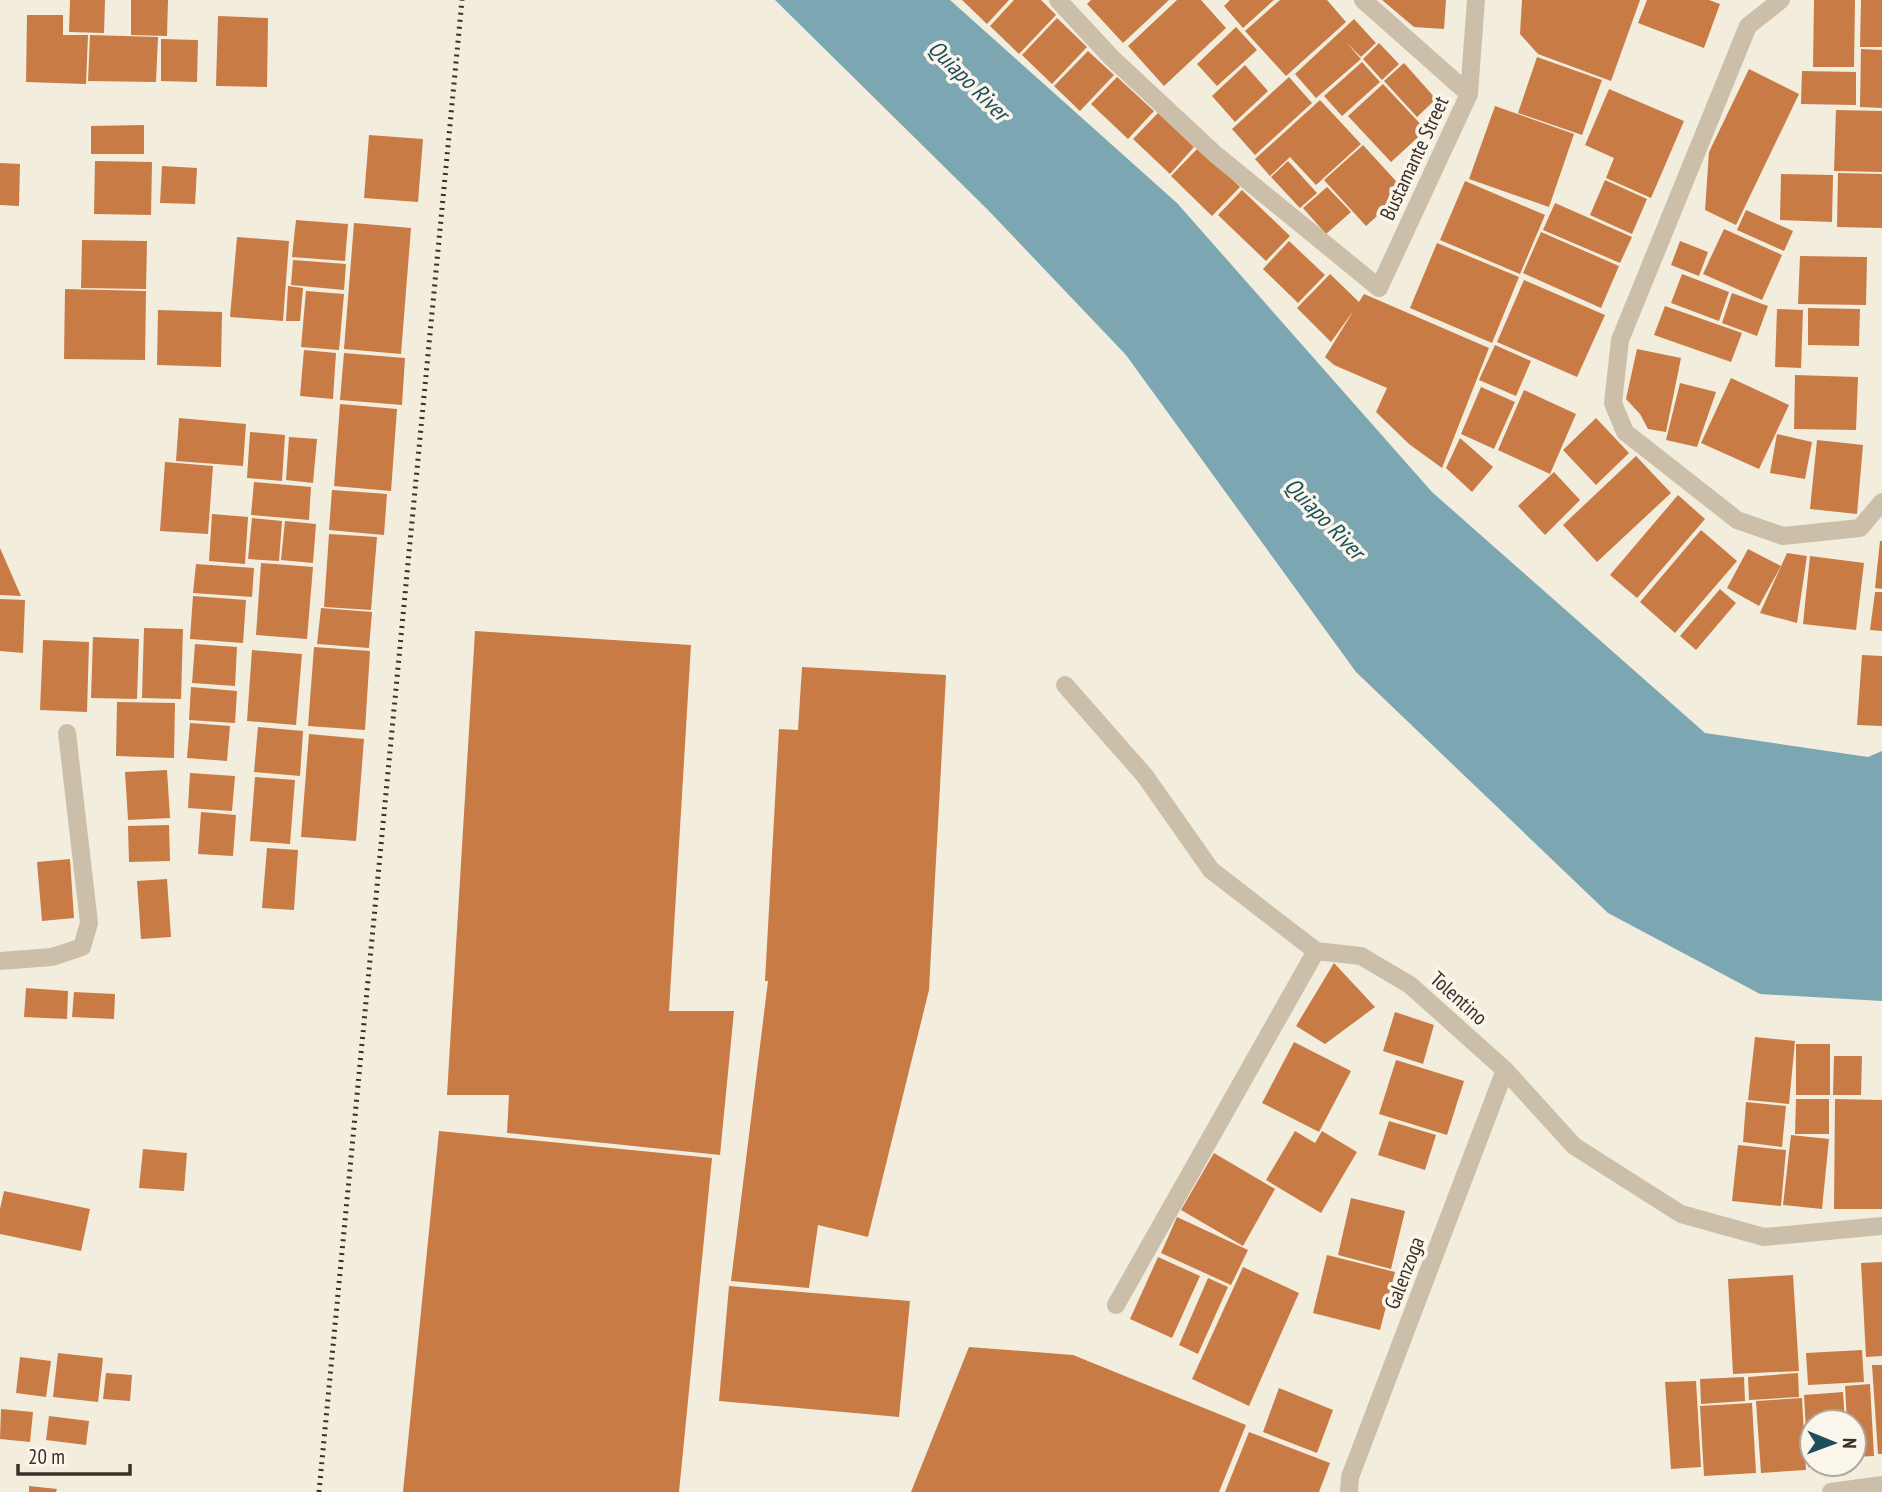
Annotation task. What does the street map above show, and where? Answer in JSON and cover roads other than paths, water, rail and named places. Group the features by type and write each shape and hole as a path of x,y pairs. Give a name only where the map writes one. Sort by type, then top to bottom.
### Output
{"street":[{"name":"Bustamante Street","path":"1058,0 1112,58 1215,154 1379,288 1469,94 1476,0"},
{"path":"1363,0 1469,94"},
{"path":"1781,0 1748,26 1620,340 1613,404 1625,432 1737,520 1783,536 1860,528 1882,502"},
{"path":"1065,685 1145,776 1210,870 1316,951 1116,1305"},
{"path":"0,961 52,957 82,947 89,923 67,733"},
{"name":"Tolentino","path":"1316,951 1361,956 1409,985 1505,1070 1574,1146 1681,1214 1764,1237 1882,1226"},
{"name":"Galenzoga","path":"1349,1492 1350,1477 1505,1070"},
{"path":"1831,1492 1882,1485"}],"water":[{"name":"Quiapo River","path":"775,0 950,0 1177,203 1432,492 1705,733 1868,757 1882,751 1882,1001 1760,994 1608,913 1356,672 1126,355 987,209"}],"railway":[{"path":"319,1492 462,0"}]}
